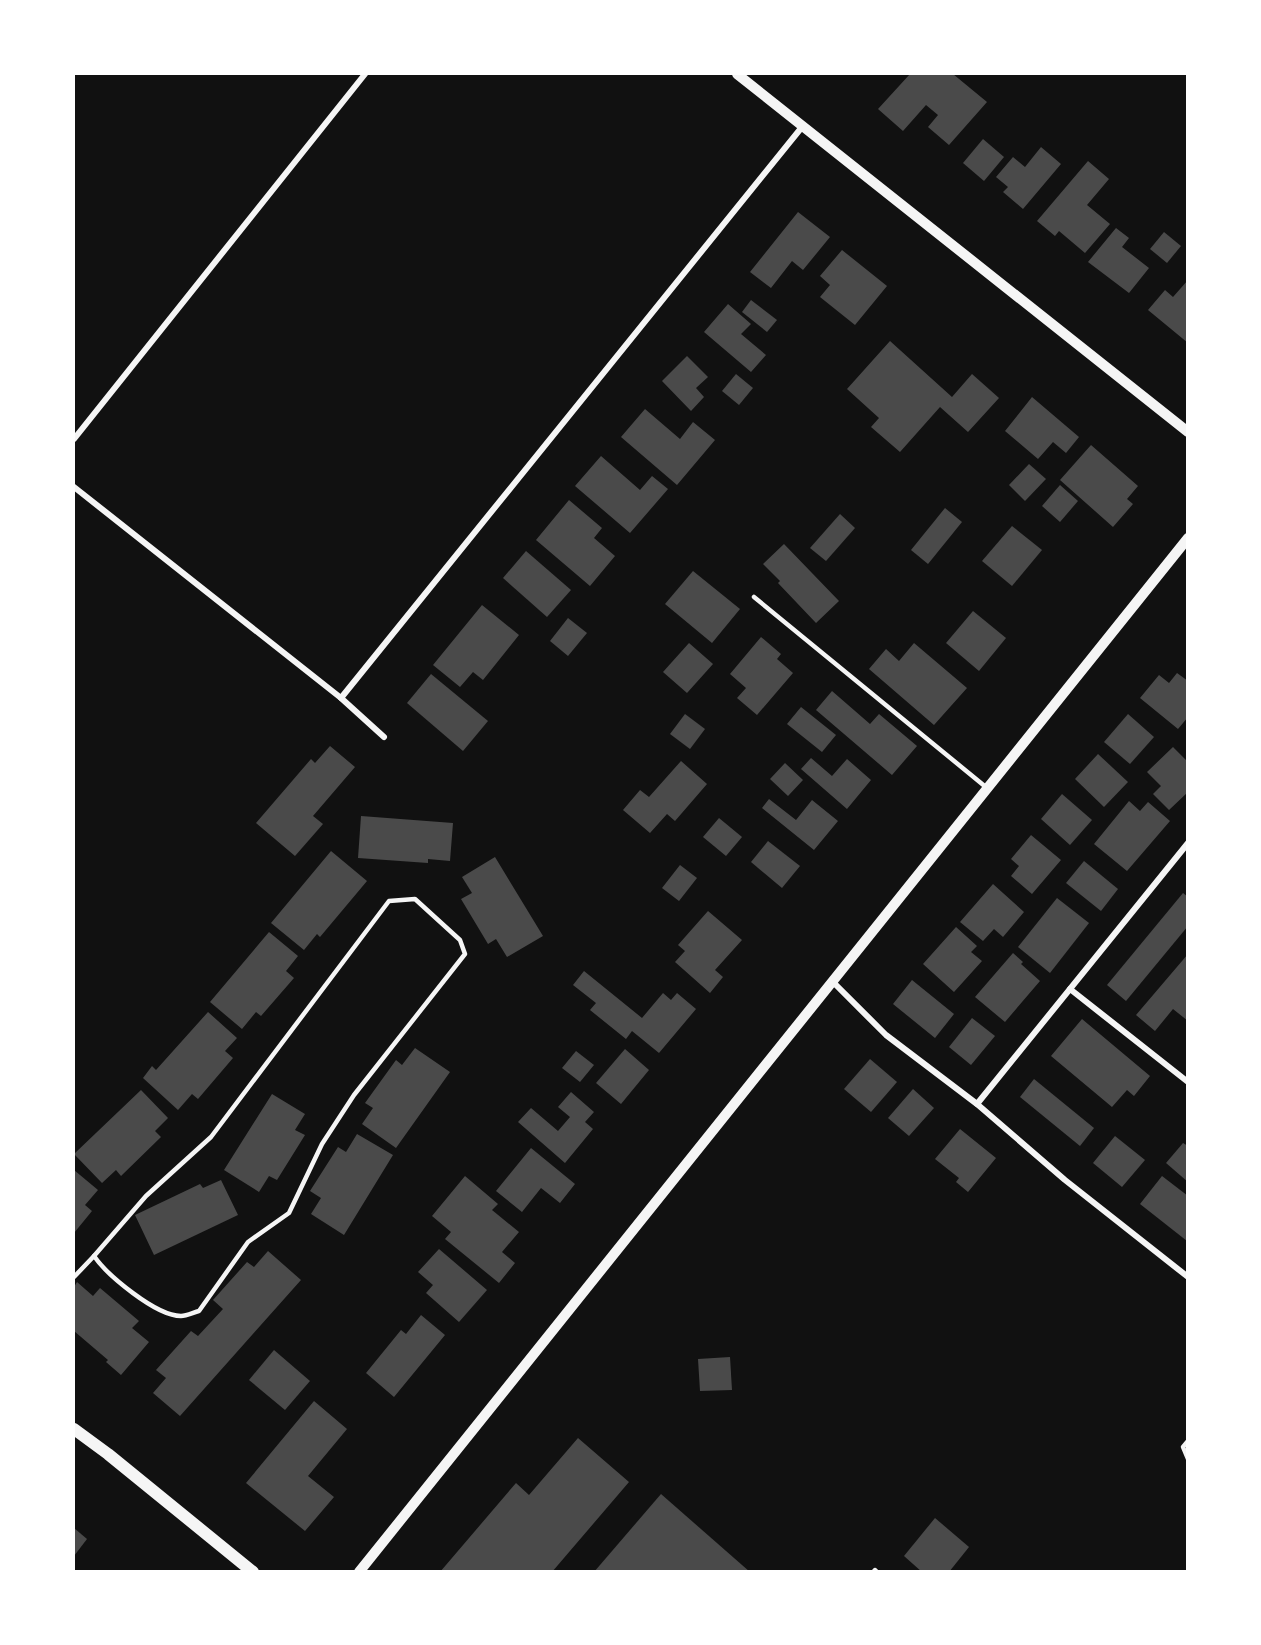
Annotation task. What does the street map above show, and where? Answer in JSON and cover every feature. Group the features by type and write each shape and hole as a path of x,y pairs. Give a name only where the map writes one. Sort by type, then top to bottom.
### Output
{"main road":[{"path":"74,1429 253,1572"}],"street":[{"path":"74,439 365,74"},
{"path":"737,74 1188,432"},
{"path":"341,698 802,127"},
{"path":"74,488 341,698 384,737"},
{"path":"358,1572 1188,538"},
{"path":"977,1104 1188,843"},
{"path":"832,981 886,1035 977,1104 1065,1180 1188,1277"},
{"path":"1070,989 1188,1082"}],"lane":[{"path":"754,597 987,788"},
{"path":"74,1277 146,1196 212,1137 389,901 415,899 460,940 465,954 354,1095 322,1144 290,1213 248,1242 200,1311 181,1316 154,1308 102,1268 93,1256"},
{"path":"1188,1441 1183,1447 1188,1459"}],"building":[{"path":"910,74 953,74 987,102 949,145 928,127 938,115 926,105 903,131 878,109"},
{"path":"983,139 1004,157 984,181 963,163"},
{"path":"1041,147 1061,164 1023,209 1003,192 1008,187 996,177 1013,157 1025,167"},
{"path":"1088,161 1109,179 1087,205 1110,224 1085,253 1059,231 1055,236 1037,221"},
{"path":"798,212 830,237 803,270 792,261 771,288 750,272"},
{"path":"1116,228 1129,238 1122,247 1149,268 1129,293 1088,262"},
{"path":"1164,232 1181,246 1167,263 1150,249"},
{"path":"842,250 887,286 855,325 820,297 830,285 820,276"},
{"path":"1188,280 1188,343 1148,310 1165,290 1173,297"},
{"path":"751,300 777,320 767,332 742,312"},
{"path":"728,304 751,324 741,334 766,355 751,372 704,332"},
{"path":"890,341 952,397 972,374 999,398 968,432 940,407 900,452 871,427 879,418 847,389"},
{"path":"687,356 708,377 696,388 704,397 691,411 662,381"},
{"path":"736,374 753,388 739,405 722,391"},
{"path":"1032,397 1079,437 1066,453 1053,442 1038,459 1005,431"},
{"path":"645,409 680,439 693,422 715,440 677,485 621,437"},
{"path":"1091,445 1138,486 1127,499 1133,504 1113,527 1060,480"},
{"path":"601,456 640,490 652,476 668,489 630,533 575,486"},
{"path":"1029,464 1046,479 1025,501 1009,485"},
{"path":"1060,485 1078,501 1060,522 1042,506"},
{"path":"569,500 602,528 594,538 615,556 590,586 536,540"},
{"path":"945,508 962,522 928,564 911,550"},
{"path":"840,514 855,528 826,561 810,548"},
{"path":"1012,526 1042,550 1012,586 982,561"},
{"path":"784,544 839,601 816,623 763,564"},
{"path":"526,551 571,590 547,617 503,578"},
{"path":"693,571 740,609 712,643 665,604"},
{"path":"482,605 519,635 483,680 473,672 460,687 433,665"},
{"path":"973,611 1006,638 979,671 946,643"},
{"path":"568,618 587,633 568,656 550,641"},
{"path":"761,637 781,654 777,659 793,673 757,715 737,698 746,688 730,674"},
{"path":"689,643 713,664 687,693 663,672"},
{"path":"914,643 967,688 934,725 869,669 886,649 899,661"},
{"path":"1177,673 1188,681 1188,717 1178,729 1140,698 1159,675 1169,683"},
{"path":"431,674 488,721 463,751 407,703"},
{"path":"832,691 870,724 879,714 917,746 892,775 816,710"},
{"path":"801,707 836,735 822,752 787,724"},
{"path":"685,714 705,729 690,749 670,734"},
{"path":"1128,714 1154,737 1130,764 1104,742"},
{"path":"330,746 355,767 313,816 323,824 295,856 256,823 311,759 315,763"},
{"path":"1173,747 1188,762 1188,792 1169,810 1153,794 1161,786 1147,772"},
{"path":"1098,754 1128,782 1104,807 1075,779"},
{"path":"811,758 832,776 847,759 871,780 847,809 801,769"},
{"path":"681,761 707,784 675,821 667,814 650,833 623,810 640,790 649,797"},
{"path":"785,763 803,780 788,796 770,779"},
{"path":"1062,794 1092,820 1070,845 1041,819"},
{"path":"769,799 796,820 812,800 838,821 814,850 762,808"},
{"path":"1129,801 1140,811 1148,802 1170,821 1127,871 1094,844"},
{"path":"361,816 453,823 450,861 428,859 428,863 358,858"},
{"path":"719,818 742,837 726,856 703,837"},
{"path":"1031,835 1061,860 1032,894 1011,876 1019,866 1011,859"},
{"path":"768,841 800,866 782,888 751,862"},
{"path":"331,851 367,881 320,937 317,934 304,950 271,923"},
{"path":"495,857 543,936 507,957 496,939 488,944 461,899 472,893 462,877"},
{"path":"1084,861 1118,889 1101,911 1066,883"},
{"path":"680,865 697,878 679,901 662,888"},
{"path":"993,884 1024,912 1003,937 994,929 983,941 960,922"},
{"path":"1183,893 1188,897 1188,926 1126,1001 1107,985"},
{"path":"1057,898 1089,923 1050,973 1018,947"},
{"path":"708,911 742,940 715,970 723,977 710,993 675,962 685,951 678,945"},
{"path":"956,927 977,946 971,952 982,961 954,992 923,964"},
{"path":"269,932 298,956 286,971 294,978 261,1016 256,1012 242,1029 210,1002"},
{"path":"1013,953 1023,962 1021,964 1040,981 1005,1022 975,997"},
{"path":"1188,954 1188,1021 1173,1009 1155,1031 1136,1015"},
{"path":"584,971 642,1018 663,993 671,1000 677,993 696,1009 659,1053 632,1031 626,1039 590,1010 596,1003 573,985"},
{"path":"912,980 954,1014 935,1038 893,1004"},
{"path":"208,1012 237,1038 225,1051 233,1058 198,1099 192,1094 178,1110 143,1078 152,1066 156,1070"},
{"path":"972,1018 995,1036 971,1065 949,1047"},
{"path":"1082,1019 1150,1076 1134,1096 1127,1090 1112,1107 1051,1056"},
{"path":"415,1048 450,1072 396,1148 362,1124 373,1108 365,1103 396,1060 402,1065"},
{"path":"625,1049 649,1070 621,1104 596,1083"},
{"path":"576,1051 594,1065 580,1082 562,1068"},
{"path":"870,1059 897,1082 871,1112 844,1089"},
{"path":"1034,1079 1094,1128 1080,1146 1020,1097"},
{"path":"913,1089 934,1108 909,1136 888,1118"},
{"path":"141,1090 168,1118 155,1131 161,1137 121,1176 116,1170 102,1183 74,1154"},
{"path":"571,1092 594,1112 585,1122 593,1129 565,1163 518,1122 531,1108 558,1131 570,1117 558,1107"},
{"path":"272,1094 305,1114 295,1130 305,1135 277,1180 269,1176 259,1192 224,1170"},
{"path":"960,1129 996,1158 968,1192 956,1182 959,1178 935,1159"},
{"path":"357,1134 393,1155 344,1235 311,1214 321,1198 310,1191 338,1147 346,1152"},
{"path":"1115,1136 1145,1160 1122,1187 1093,1163"},
{"path":"1183,1143 1188,1146 1188,1182 1166,1163"},
{"path":"531,1148 575,1184 560,1203 541,1188 522,1212 496,1191"},
{"path":"74,1170 98,1190 85,1205 92,1211 74,1233"},
{"path":"465,1176 498,1204 492,1210 519,1232 502,1252 515,1263 499,1283 445,1239 451,1232 432,1216"},
{"path":"1162,1176 1188,1196 1187,1241 1140,1204"},
{"path":"221,1180 238,1215 154,1255 135,1215 200,1184 203,1188"},
{"path":"439,1249 487,1290 459,1322 426,1293 433,1285 418,1272"},
{"path":"268,1251 301,1280 180,1416 153,1393 166,1378 156,1370 191,1331 198,1336 223,1309 213,1300 247,1262 254,1267"},
{"path":"77,1282 93,1296 100,1288 139,1321 132,1328 149,1342 121,1375 106,1362 108,1360 74,1331 74,1287"},
{"path":"421,1315 445,1335 394,1397 366,1373 401,1330 406,1334"},
{"path":"274,1350 310,1381 285,1410 249,1380"},
{"path":"730,1357 732,1390 700,1391 698,1359"},
{"path":"314,1401 347,1429 308,1476 334,1497 305,1531 246,1483"},
{"path":"578,1438 629,1482 552,1572 440,1572 516,1483 529,1495"},
{"path":"661,1494 750,1572 594,1572"},
{"path":"935,1518 969,1547 949,1572 922,1572 904,1556"},
{"path":"74,1528 87,1539 74,1556"}]}
